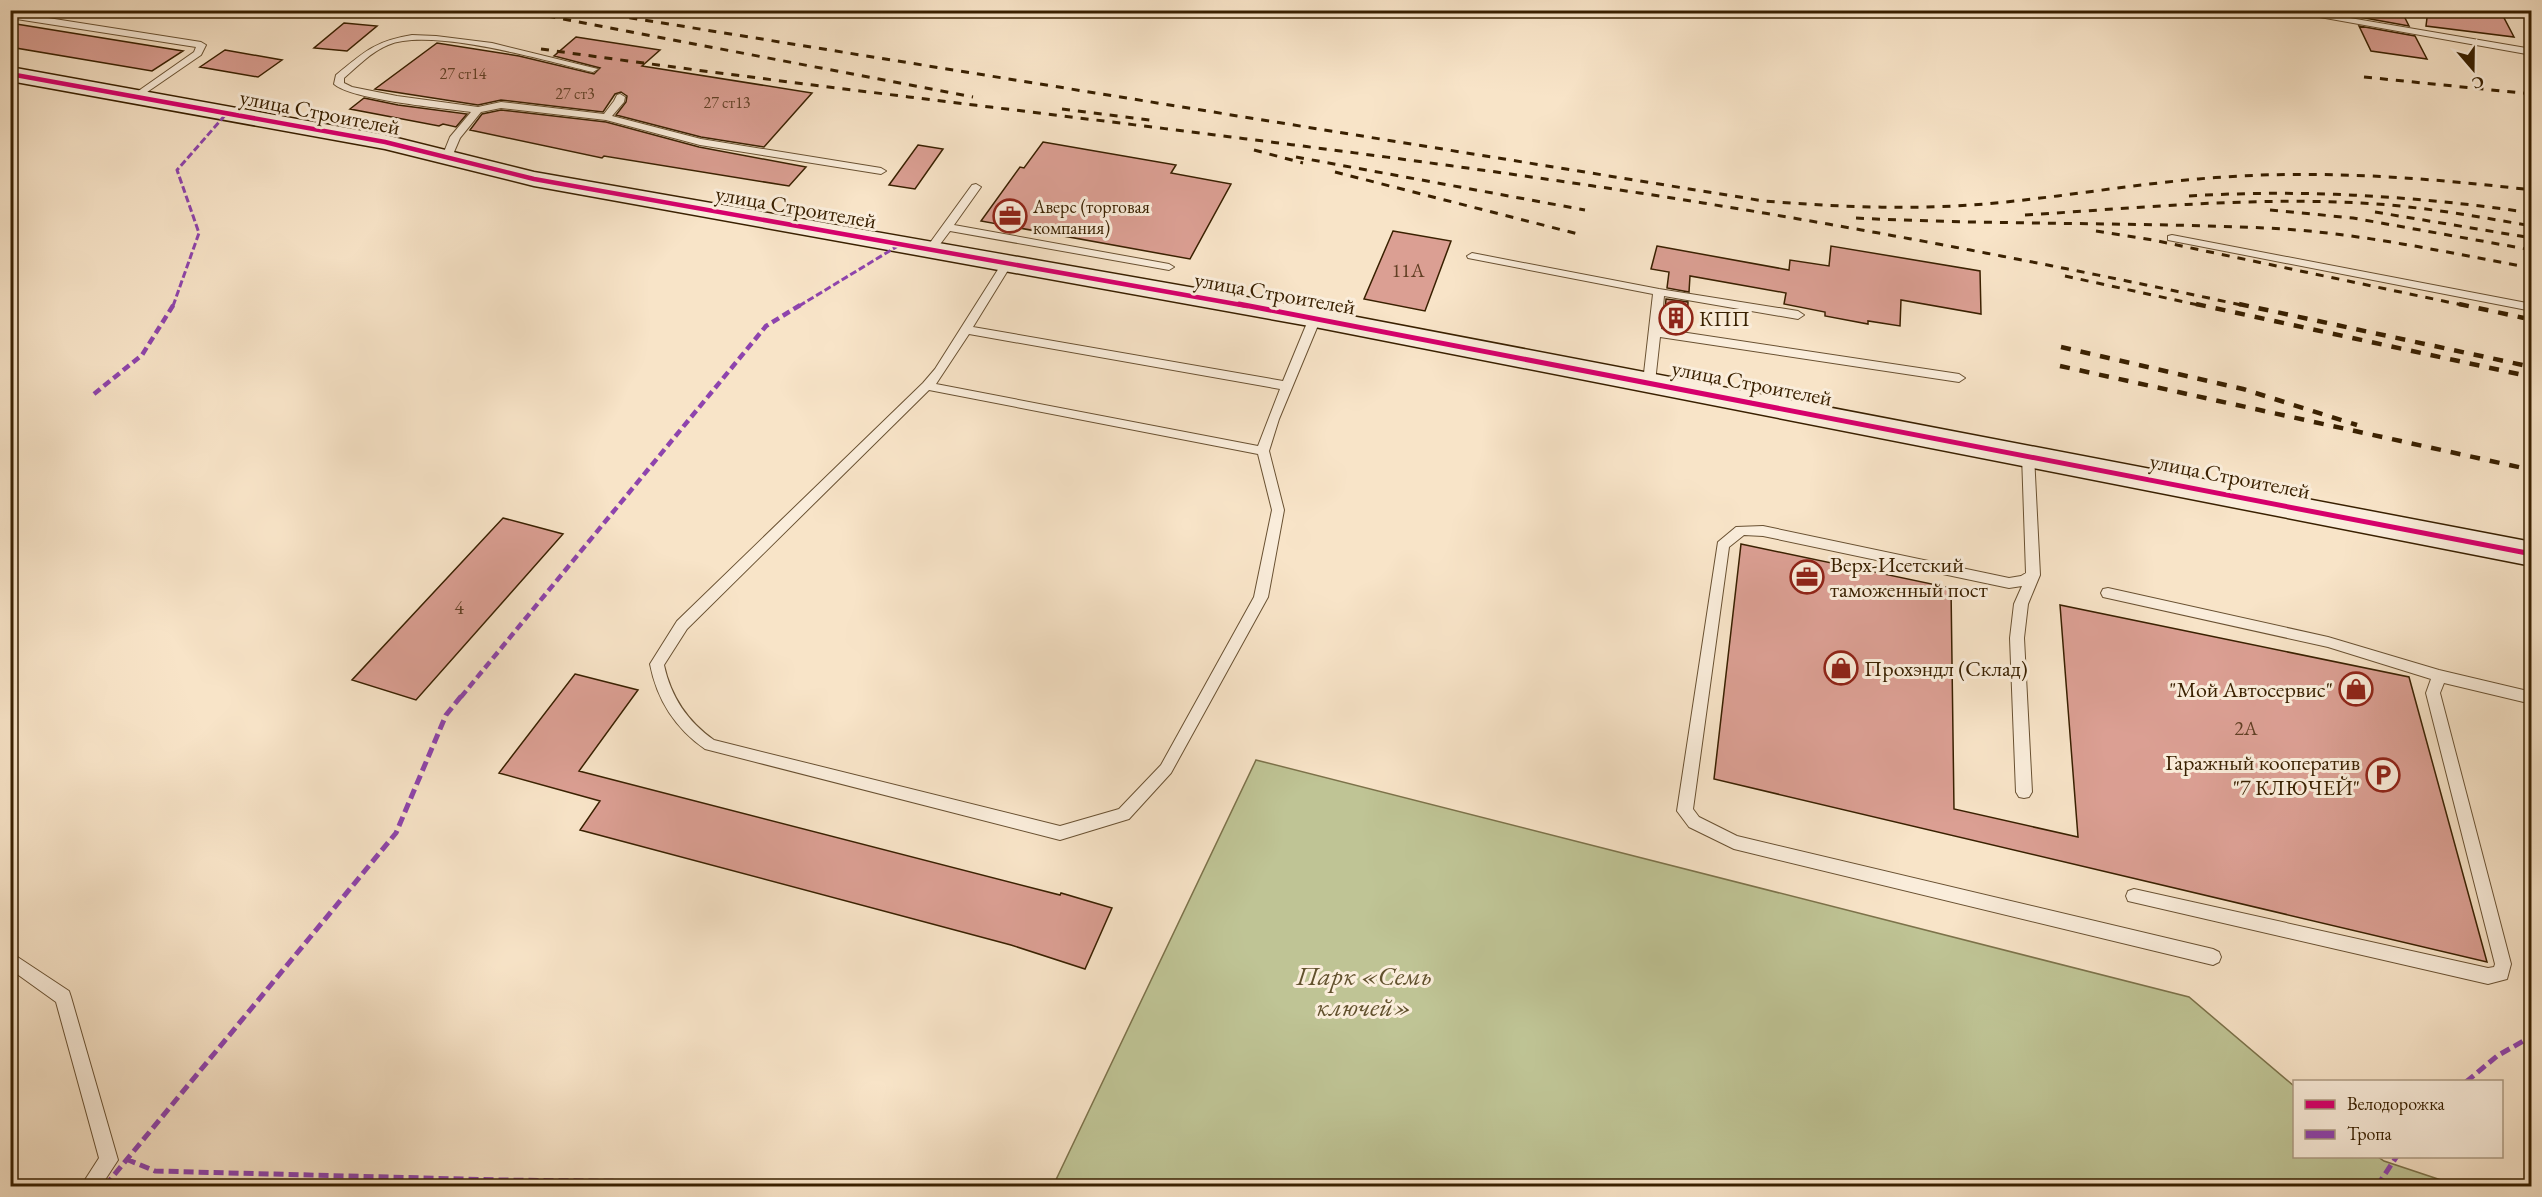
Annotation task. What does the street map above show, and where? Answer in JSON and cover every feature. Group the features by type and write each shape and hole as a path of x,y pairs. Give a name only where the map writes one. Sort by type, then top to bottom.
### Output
{"street":[{"name":"улица Строителей","path":"10,74 385,142 534,179 1315,318 2532,554"}],"lane":[{"path":"2285,10 2532,52"},
{"path":"10,15 201,45 198,52 137,96"},
{"path":"593,69 511,50 440,39 410,38 389,42 339,77 339,84 349,89 397,99 478,110 501,105 606,117 700,142 881,171"},
{"path":"606,117 619,102 620,97"},
{"path":"447,157 454,137 478,110"},
{"path":"931,249 976,187"},
{"path":"947,227 1169,267"},
{"path":"2172,238 2532,308"},
{"path":"1472,256 1659,292 1798,315"},
{"path":"1008,262 967,330 927,386 682,625 657,664 660,686 691,733 710,745 1060,833 1124,814 1166,769 1261,597 1278,510 1263,451 1315,318"},
{"path":"1649,382 1659,292"},
{"path":"967,330 1288,386"},
{"path":"1654,332 1959,378"},
{"path":"927,386 1263,451"},
{"path":"2024,792 2017,638 2021,604 2033,575 2028,455"},
{"path":"2033,575 2024,581 2009,583 1763,531 1741,530 1723,545 1685,811 1694,822 1734,842 2213,957"},
{"path":"2108,593 2328,642 2439,676 2532,698"},
{"path":"2134,896 2488,976 2501,974 2503,964 2433,693 2439,676"},
{"path":"10,959 63,997 109,1160 90,1186"}],"green space":[{"name":"Парк «Семь ключей»","path":"1256,760 2189,997 2293,1085 2293,1158 2380,1158 2459,1186 1053,1186"}],"building":[{"path":"2351,10 2401,10 2409,26 2354,16"},
{"path":"2428,10 2462,10 2503,16 2514,37 2426,26"},
{"path":"10,23 183,51 152,71 10,47"},
{"path":"344,23 377,26 347,51 314,48"},
{"path":"2359,26 2415,36 2427,59 2371,51"},
{"path":"576,37 660,50 642,66 812,93 764,147 701,137 616,115 626,102 627,96 621,92 615,94 603,112 501,100 478,105 375,89 437,43 519,56 594,74 600,68 554,56"},
{"path":"225,50 282,60 258,77 200,67"},
{"path":"364,98 467,114 456,127 443,124 439,126 350,109"},
{"path":"501,110 606,122 699,147 806,167 789,186 604,156 602,158 470,130 482,114"},
{"path":"1043,142 1176,165 1171,173 1231,184 1190,259 981,221 1020,167 1024,168"},
{"path":"918,145 943,149 915,189 889,185"},
{"path":"1393,231 1451,241 1425,311 1364,299"},
{"path":"1657,246 1789,270 1790,260 1829,266 1831,246 1980,271 1981,314 1901,300 1900,326 1868,321 1868,324 1825,316 1825,312 1784,304 1786,293 1690,276 1689,292 1667,288 1669,272 1651,269"},
{"path":"1666,299 1688,302 1687,325 1664,322"},
{"path":"503,518 563,534 416,700 352,680"},
{"path":"1741,544 1951,588 1954,809 2078,837 2060,605 2409,677 2487,962 1714,779"},
{"path":"575,674 638,690 579,771 1060,895 1061,893 1112,908 1085,969 1011,945 580,830 600,801 499,773"}],"railway":[{"path":"516,10 973,97"},
{"path":"582,10 1764,201 1874,207 1957,206 2194,179 2301,174 2417,179 2532,190"},
{"path":"541,49 1573,183 1742,209 1911,239 2246,306"},
{"path":"2364,77 2532,94"},
{"path":"1062,109 1157,121"},
{"path":"1254,150 1303,163"},
{"path":"1296,157 1585,210"},
{"path":"1335,172 1582,235"},
{"path":"2189,196 2275,193 2361,195 2446,202 2532,213"},
{"path":"2025,215 2277,201 2404,206 2532,226"},
{"path":"2270,210 2353,218 2532,250"},
{"path":"2375,212 2532,238"},
{"path":"1856,218 2300,230 2400,244 2532,268"},
{"path":"2096,231 2153,240 2467,306"},
{"path":"2065,276 2203,306"},
{"path":"2196,304 2532,377"},
{"path":"2239,304 2532,367"},
{"path":"2459,304 2524,318"},
{"path":"2061,347 2243,389 2357,425"},
{"path":"2060,366 2532,470"}],"marked path":[{"path":"94,394 142,355 172,309 199,233 177,170 228,112"},
{"path":"105,1186 396,833 446,715 766,326 901,244"},
{"path":"2468,1080 2497,1056 2532,1036"},
{"path":"2377,1186 2396,1158"},
{"path":"126,1159 155,1171 501,1180 987,1184 1001,1186"}],"cycle path":[{"path":"10,74 385,142 534,179 1315,318 2532,554"}],"place":[{"name":"Аверс (торговая компания)","path":"1010,216"},
{"name":"КПП","path":"1676,318"},
{"name":"Верх-Исетский таможенный пост","path":"1807,577"},
{"name":"Прохэндл (Склад)","path":"1841,668"},
{"name":"\"Мой Автосервис\"","path":"2356,689"},
{"name":"Гаражный кооператив \"7 КЛЮЧЕЙ\"","path":"2383,775"}]}
